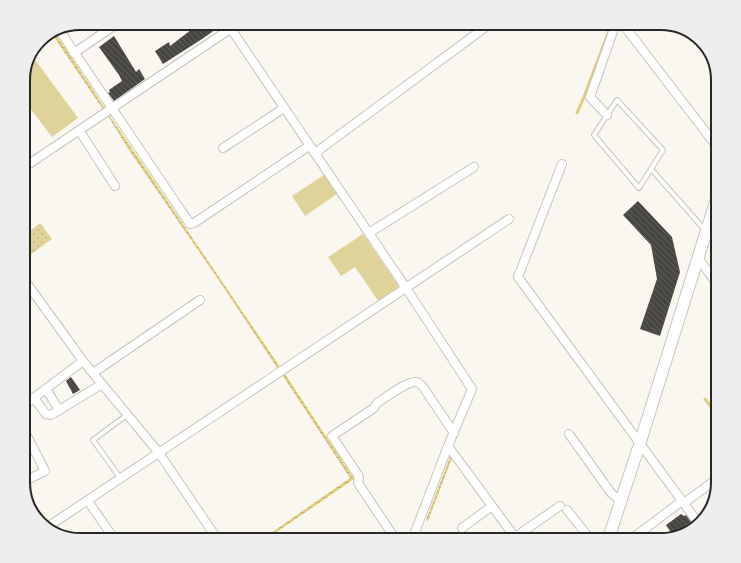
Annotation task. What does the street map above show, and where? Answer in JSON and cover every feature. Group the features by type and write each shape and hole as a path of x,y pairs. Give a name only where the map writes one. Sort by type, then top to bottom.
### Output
{"street":[{"path":"74,53 108,30"},
{"path":"30,163 111,109 223,30"},
{"path":"232,30 406,288 472,389 448,446 415,533"},
{"path":"315,153 482,30"},
{"path":"607,115 590,97 614,30"},
{"path":"627,30 711,139"},
{"path":"62,34 111,109 190,224 194,223 310,146"},
{"path":"223,148 284,108"},
{"path":"79,130 115,186"},
{"path":"562,164 518,277 696,519"},
{"path":"369,234 474,167"},
{"path":"610,533 711,217"},
{"path":"52,524 509,219"},
{"path":"698,258 711,276"},
{"path":"30,288 83,361 159,453 213,533"},
{"path":"93,373 200,300"},
{"path":"30,401 83,361"},
{"path":"391,533 358,483 358,475 332,436 374,408 377,403 408,384 415,382 424,387 454,433"},
{"path":"34,398 46,414 51,415 102,384"},
{"path":"46,389 59,410"},
{"path":"569,434 611,493 621,501"},
{"path":"30,442 45,471 30,478"},
{"path":"448,446 511,533"},
{"path":"640,533 711,483"},
{"path":"88,501 110,533"},
{"path":"462,528 492,506"},
{"path":"524,533 563,508 585,533"}],"lane":[{"path":"617,100 663,150 652,169 639,188 594,135 617,100"},
{"path":"652,169 706,231"},
{"path":"121,479 93,440 127,414"}],"shaded area":[{"path":"57,36 104,107 102,108 54,37"},
{"path":"35,59 78,118 52,137 30,108 30,77"},
{"path":"109,115 280,367 278,369 129,150 108,116"},
{"path":"324,175 337,194 305,216 292,196"},
{"path":"40,223 52,239 30,255 30,231"},
{"path":"363,234 400,288 379,302 355,267 341,276 328,257"},
{"path":"285,374 354,479 275,533 271,533 350,478 283,376"},
{"path":"450,457 452,458 428,521 426,520"}],"building":[{"path":"191,30 215,30 163,64 155,51 169,42 170,46"},
{"path":"114,36 136,72 139,69 145,79 114,101 108,93 110,92 109,90 122,81 99,47"},
{"path":"638,201 672,237 680,272 660,336 640,329 657,279 651,245 623,215"},
{"path":"71,377 80,390 73,394 66,381"},
{"path":"681,514 684,516 686,515 691,522 682,528 671,532 666,525"}],"waterway":[{"path":"577,113 609,30"},
{"path":"705,399 711,407"}]}
